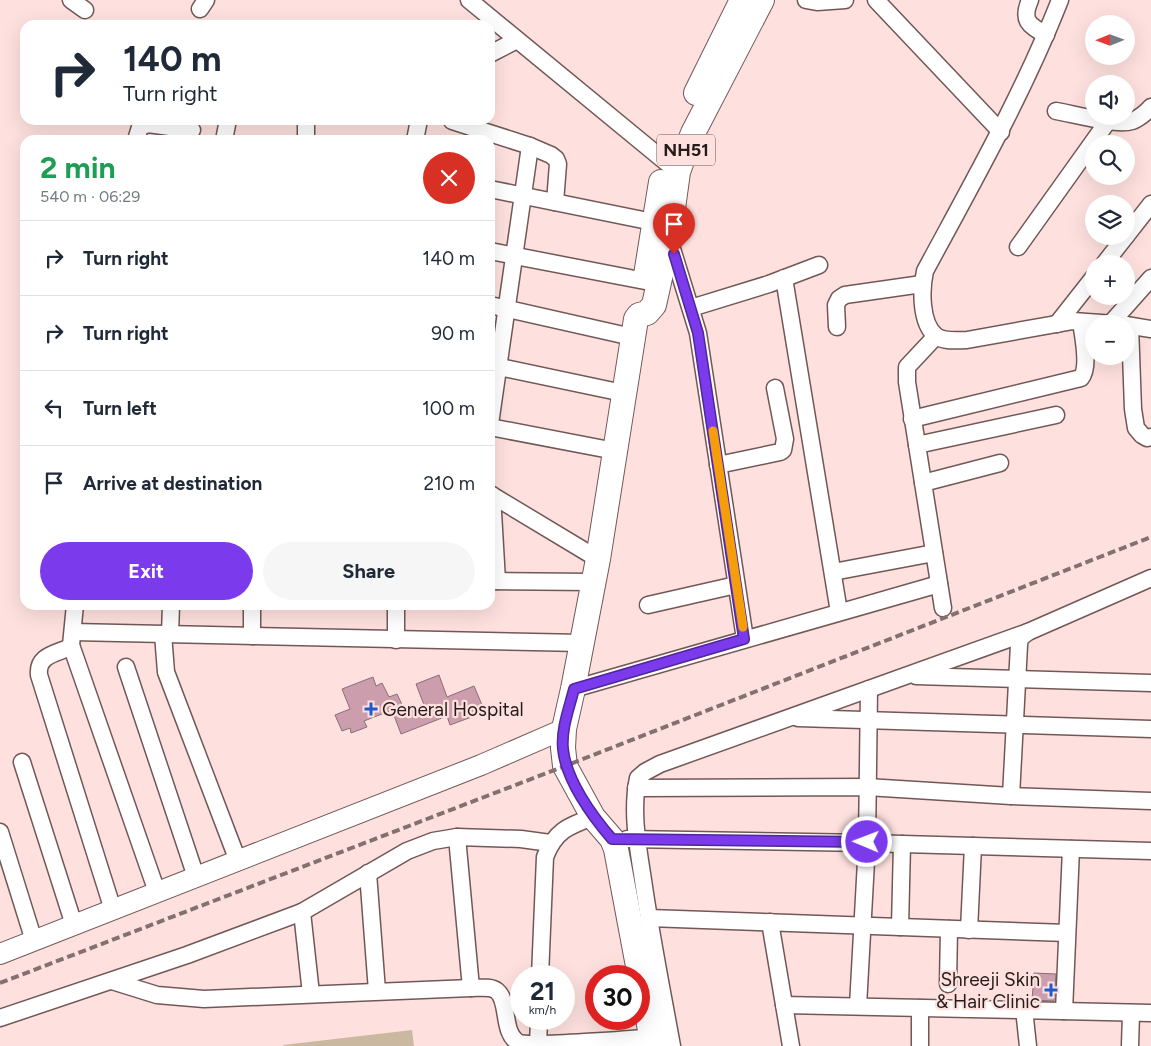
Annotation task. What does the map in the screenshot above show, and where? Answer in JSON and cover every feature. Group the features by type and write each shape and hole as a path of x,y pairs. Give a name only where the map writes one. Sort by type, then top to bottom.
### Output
{"highway":[{"name":"NH51","path":"647,1043 616,849 566,766 563,748 564,729 574,689 598,559 632,337 636,319 639,315 647,313 654,305 661,229 682,122 742,0"},
{"name":"NH51","path":"672,167 762,0"},
{"name":"NH51","path":"647,313 642,304 645,281 661,229"}],"main road":[{"path":"0,954 481,765 564,729"}],"street":[{"path":"71,0 85,10"},
{"path":"806,0 817,2 845,0"},
{"path":"876,0 1001,132"},
{"path":"1030,0 1026,17 1028,22 1046,35"},
{"path":"1060,0 1046,35 1001,132 925,271 922,284 923,303 931,329 936,336 950,341 967,340 1057,324 1085,322"},
{"path":"474,1 495,20"},
{"path":"495,20 672,167"},
{"path":"495,51 517,40"},
{"path":"1135,119 1151,107"},
{"path":"1056,111 1085,117"},
{"path":"138,135 140,127 145,125"},
{"path":"167,125 192,130"},
{"path":"464,125 530,146 556,159 558,164 555,202"},
{"path":"1018,247 1105,125"},
{"path":"495,362 507,308 530,146"},
{"path":"495,190 555,202 661,229 691,308 698,333 744,639"},
{"path":"1135,224 1151,204"},
{"path":"1111,255 1119,245"},
{"path":"495,251 645,281"},
{"path":"691,308 818,265"},
{"path":"784,278 839,612"},
{"path":"1117,315 1151,278"},
{"path":"837,326 836,305 839,299 845,295 922,284"},
{"path":"1057,324 1085,288"},
{"path":"495,306 632,337"},
{"path":"912,418 1081,378 1085,373 1086,365 1081,322"},
{"path":"1135,326 1151,328"},
{"path":"936,336 907,367 906,382 943,608"},
{"path":"1128,365 1136,428 1147,438 1151,437"},
{"path":"495,366 624,393"},
{"path":"718,465 783,450 785,439 775,388"},
{"path":"917,445 1056,415"},
{"path":"495,427 614,450"},
{"path":"923,482 1000,463"},
{"path":"495,497 598,559"},
{"path":"833,572 934,553"},
{"path":"672,1046 637,839 635,819 638,778 660,764 1028,632 1151,578"},
{"path":"495,581 593,582"},
{"path":"574,689 939,584"},
{"path":"648,605 736,585"},
{"path":"75,610 72,638 68,648 42,660 39,664 39,674 112,910"},
{"path":"169,610 166,672 238,860"},
{"path":"252,610 252,636"},
{"path":"396,610 396,640"},
{"path":"1011,796 1019,645 1020,638 1028,632"},
{"path":"72,638 167,634 582,643"},
{"path":"72,638 157,892"},
{"path":"126,667 196,877"},
{"path":"906,676 1151,683"},
{"path":"858,1006 867,842 868,689"},
{"path":"788,718 1151,729"},
{"path":"22,762 74,925"},
{"path":"636,788 867,787 1011,796 1151,801"},
{"path":"540,965 545,857 550,843 569,826 602,827 637,839 867,842 1151,851"},
{"path":"602,827 628,965"},
{"path":"0,832 34,941"},
{"path":"0,1018 187,955 302,912 407,851 433,841 457,837 521,839 550,843"},
{"path":"457,837 471,988"},
{"path":"900,927 902,844"},
{"path":"969,930 973,846"},
{"path":"1064,1011 1071,849"},
{"path":"368,873 377,991"},
{"path":"302,912 310,994"},
{"path":"649,918 1067,933"},
{"path":"770,922 791,1046"},
{"path":"948,984 949,929"},
{"path":"112,981 157,995 204,999 491,988 498,991 502,998 506,1021 519,1044 538,1046 647,1043 643,1030"},
{"path":"784,1005 1151,1013"},
{"path":"920,1008 920,1046"},
{"path":"1024,1009 1028,1046"},
{"path":"1130,1046 1131,1013"},
{"path":"538,1046 539,1030"}],"shaded area":[{"path":"412,1030 414,1046 283,1045"}],"building":[{"path":"439,675 447,697 474,686 485,712 450,725 447,716 401,734 392,710 364,721 367,727 351,733 350,728 342,731 335,715 350,709 342,689 373,677 376,686 382,683 389,697 397,694 406,713 424,705 416,684"},
{"path":"1034,973 1056,974 1054,1001 1032,1000"}],"railway":[{"path":"0,983 565,766 1151,537"}],"slow traffic":[{"path":"713,431 743,627"}],"place":[{"name":"General Hospital","path":"371,709"},
{"name":"Shreeji Skin & Hair Clinic","path":"1051,990"}],"route":[{"path":"674,254 698,333 744,639 574,689 564,729 563,748 566,766 593,816 612,839 867,842"}]}
